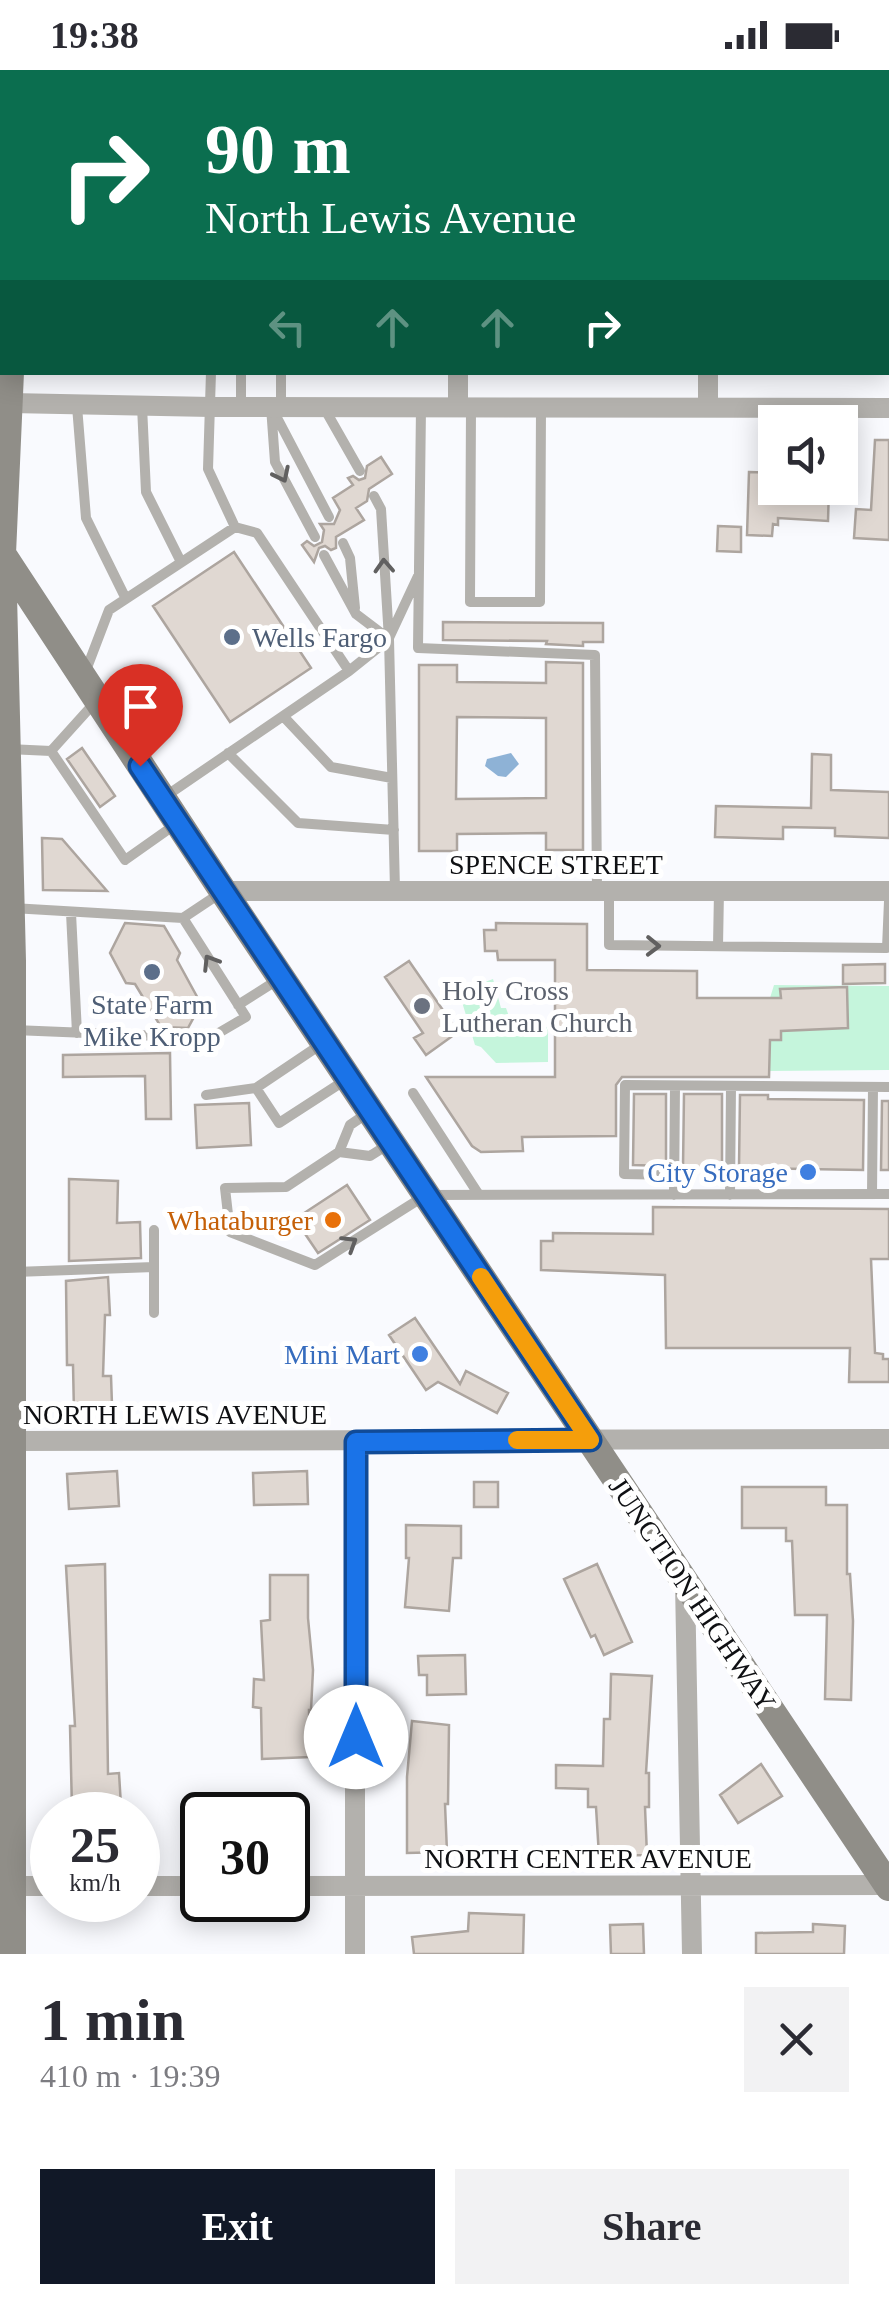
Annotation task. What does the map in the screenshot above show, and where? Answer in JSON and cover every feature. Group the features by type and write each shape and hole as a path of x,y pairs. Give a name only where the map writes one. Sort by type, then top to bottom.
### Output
{"street":[{"path":"5,375 10,403 1,552 11,908 6,961 13,1030 14,1272 7,1441 6,1886 12,1954"},
{"path":"459,375 464,407"},
{"path":"708,375 708,408"},
{"path":"10,403 889,408"},
{"name":"JUNCTION HIGHWAY","path":"1,552 324,1043 889,1886"},
{"name":"SPENCE STREET","path":"223,891 889,891"},
{"name":"NORTH LEWIS AVENUE","path":"7,1441 889,1439"},
{"path":"355,1954 356,1442"},
{"path":"685,1583 692,1954"},
{"name":"NORTH CENTER AVENUE","path":"310,1886 889,1886"}],"lane":[{"path":"211,375 208,469 235,527"},
{"path":"240,405 241,375"},
{"path":"281,375 274,462 314,536"},
{"path":"77,406 86,518 126,599"},
{"path":"142,406 146,492 182,562"},
{"path":"276,406 329,518"},
{"path":"324,406 360,471"},
{"path":"421,407 418,648 595,654 603,891 609,945 887,948 889,902"},
{"path":"464,407 470,602 540,602 541,407"},
{"path":"374,496 381,509 389,638 395,891"},
{"path":"52,751 90,688 110,610 235,527 257,532 349,671"},
{"path":"343,543 350,558 356,614"},
{"path":"324,555 356,614 389,638"},
{"path":"162,798 349,671 389,638 419,573"},
{"path":"283,716 331,767 392,778"},
{"path":"7,749 52,751"},
{"path":"52,751 124,860 178,823"},
{"path":"228,753 298,824 394,830"},
{"path":"11,908 183,918 223,891"},
{"path":"718,946 720,891"},
{"path":"71,913 76,1033"},
{"path":"13,1030 210,1038 246,1017 183,918"},
{"path":"238,1005 281,978"},
{"path":"206,1095 256,1088 324,1043"},
{"path":"256,1088 280,1123 348,1078"},
{"path":"674,1174 624,1174 626,1085 889,1087"},
{"path":"674,1194 675,1086"},
{"path":"730,1195 731,1086"},
{"path":"872,1086 872,1194"},
{"path":"413,1093 478,1195"},
{"path":"370,1111 350,1126 339,1152 286,1188 225,1188 230,1232 315,1265 426,1195 889,1194"},
{"path":"339,1152 370,1156 391,1143"},
{"path":"154,1230 154,1314"},
{"path":"14,1272 154,1267"}],"green space":[{"path":"493,979 501,1008 506,1008 511,1022 548,1029 548,1062 496,1063 475,1045 459,992"},
{"path":"774,985 889,986 889,1070 769,1071 770,998"}],"water":[{"path":"511,753 519,764 506,777 485,766 487,759"}],"building":[{"path":"875,440 889,440 889,540 854,538 856,509 871,510"},
{"path":"381,457 392,474 369,489 367,501 356,508 364,520 336,537 336,548 319,548 314,562 302,545 307,541 314,546 322,542 324,530 320,524 334,524 340,510 333,498 353,485 348,478 365,478 367,466"},
{"path":"749,472 758,472 758,505 828,505 828,521 778,518 772,536 747,535"},
{"path":"718,526 741,527 741,552 717,551"},
{"name":"Wells Fargo","path":"234,552 311,668 230,722 153,606"},
{"path":"443,622 603,623 603,642 583,642 583,646 546,644 547,641 443,640"},
{"path":"546,662 583,663 583,850 546,850 546,833 457,834 457,851 419,851 419,665 457,665 457,682 546,683","holes":["457,717 546,718 546,798 456,799"]},
{"path":"82,748 115,796 100,807 67,759"},
{"path":"812,754 831,755 831,790 889,792 889,838 835,836 835,828 783,827 783,839 715,837 716,806 811,808"},
{"path":"42,838 62,839 107,891 43,890"},
{"name":"State Farm Mike Kropp","path":"125,923 164,926 201,1004 188,1028 161,1027 135,984 126,983 110,953"},
{"path":"496,923 587,924 587,970 697,971 697,998 781,998 780,989 847,987 848,1028 781,1031 781,1040 770,1040 769,1077 622,1077 616,1085 616,1136 522,1137 523,1151 481,1152 472,1146 426,1077 555,1077 555,960 498,960 497,951 485,951 484,930 496,930"},
{"name":"Holy Cross Lutheran Church","path":"409,961 458,1032 426,1055 414,1038 423,1033 385,977"},
{"path":"885,964 885,983 843,984 843,965"},
{"path":"170,1053 171,1119 146,1119 145,1076 63,1077 63,1055"},
{"path":"634,1094 666,1094 666,1166 633,1165"},
{"path":"684,1094 722,1094 722,1168 683,1168"},
{"path":"740,1095 864,1100 863,1170 739,1168"},
{"path":"882,1101 889,1101 889,1170 881,1170"},
{"path":"249,1103 251,1145 197,1148 195,1105"},
{"path":"69,1179 118,1181 117,1223 140,1222 141,1258 69,1261"},
{"name":"Whataburger","path":"347,1185 370,1220 318,1253 295,1219"},
{"path":"653,1207 889,1209 889,1259 871,1259 875,1353 889,1359 889,1382 849,1382 850,1348 666,1348 665,1275 541,1270 541,1241 553,1241 553,1233 653,1234"},
{"path":"108,1277 110,1315 105,1315 103,1376 111,1376 112,1405 92,1405 93,1413 74,1413 73,1365 67,1365 66,1281"},
{"name":"Mini Mart","path":"415,1318 460,1384 466,1371 508,1393 497,1413 438,1382 426,1390 389,1335"},
{"path":"117,1471 119,1506 69,1509 67,1474"},
{"path":"307,1471 308,1504 254,1505 253,1473"},
{"path":"474,1482 498,1482 498,1507 474,1507"},
{"path":"742,1487 826,1487 826,1505 847,1505 847,1574 853,1621 851,1700 825,1699 827,1615 795,1615 792,1541 786,1541 786,1528 742,1528"},
{"path":"406,1525 461,1526 461,1558 453,1558 449,1611 405,1607 409,1558"},
{"path":"105,1564 108,1774 119,1773 120,1792 72,1792 70,1726 75,1726 66,1566"},
{"path":"597,1564 632,1642 604,1655 595,1635 591,1637 564,1579"},
{"path":"270,1575 308,1575 313,1670 310,1757 262,1759 261,1708 253,1707 254,1679 264,1680 261,1621 270,1620"},
{"path":"465,1655 466,1694 427,1695 427,1675 419,1675 418,1656"},
{"path":"611,1674 652,1676 646,1773 649,1807 645,1807 647,1855 599,1856 596,1807 588,1807 588,1789 556,1788 556,1765 603,1766 604,1719 610,1719"},
{"path":"412,1721 449,1725 447,1852 407,1853"},
{"path":"761,1764 782,1796 738,1823 720,1795"},
{"path":"469,1913 524,1915 523,1954 414,1954 412,1937 468,1931"},
{"path":"643,1924 644,1954 611,1954 610,1925"},
{"path":"813,1924 845,1926 844,1954 756,1954 756,1933 813,1932"}],"slow traffic":[{"path":"481,1277 590,1440 517,1440"}],"place":[{"name":"Wells Fargo","path":"232,637"},
{"name":"State Farm Mike Kropp","path":"152,972"},
{"name":"Holy Cross Lutheran Church","path":"422,1006"},
{"name":"City Storage","path":"808,1172"},
{"name":"Whataburger","path":"333,1220"},
{"name":"Mini Mart","path":"420,1354"}],"route":[{"path":"140,766 590,1440 356,1442 356,1737"}]}
